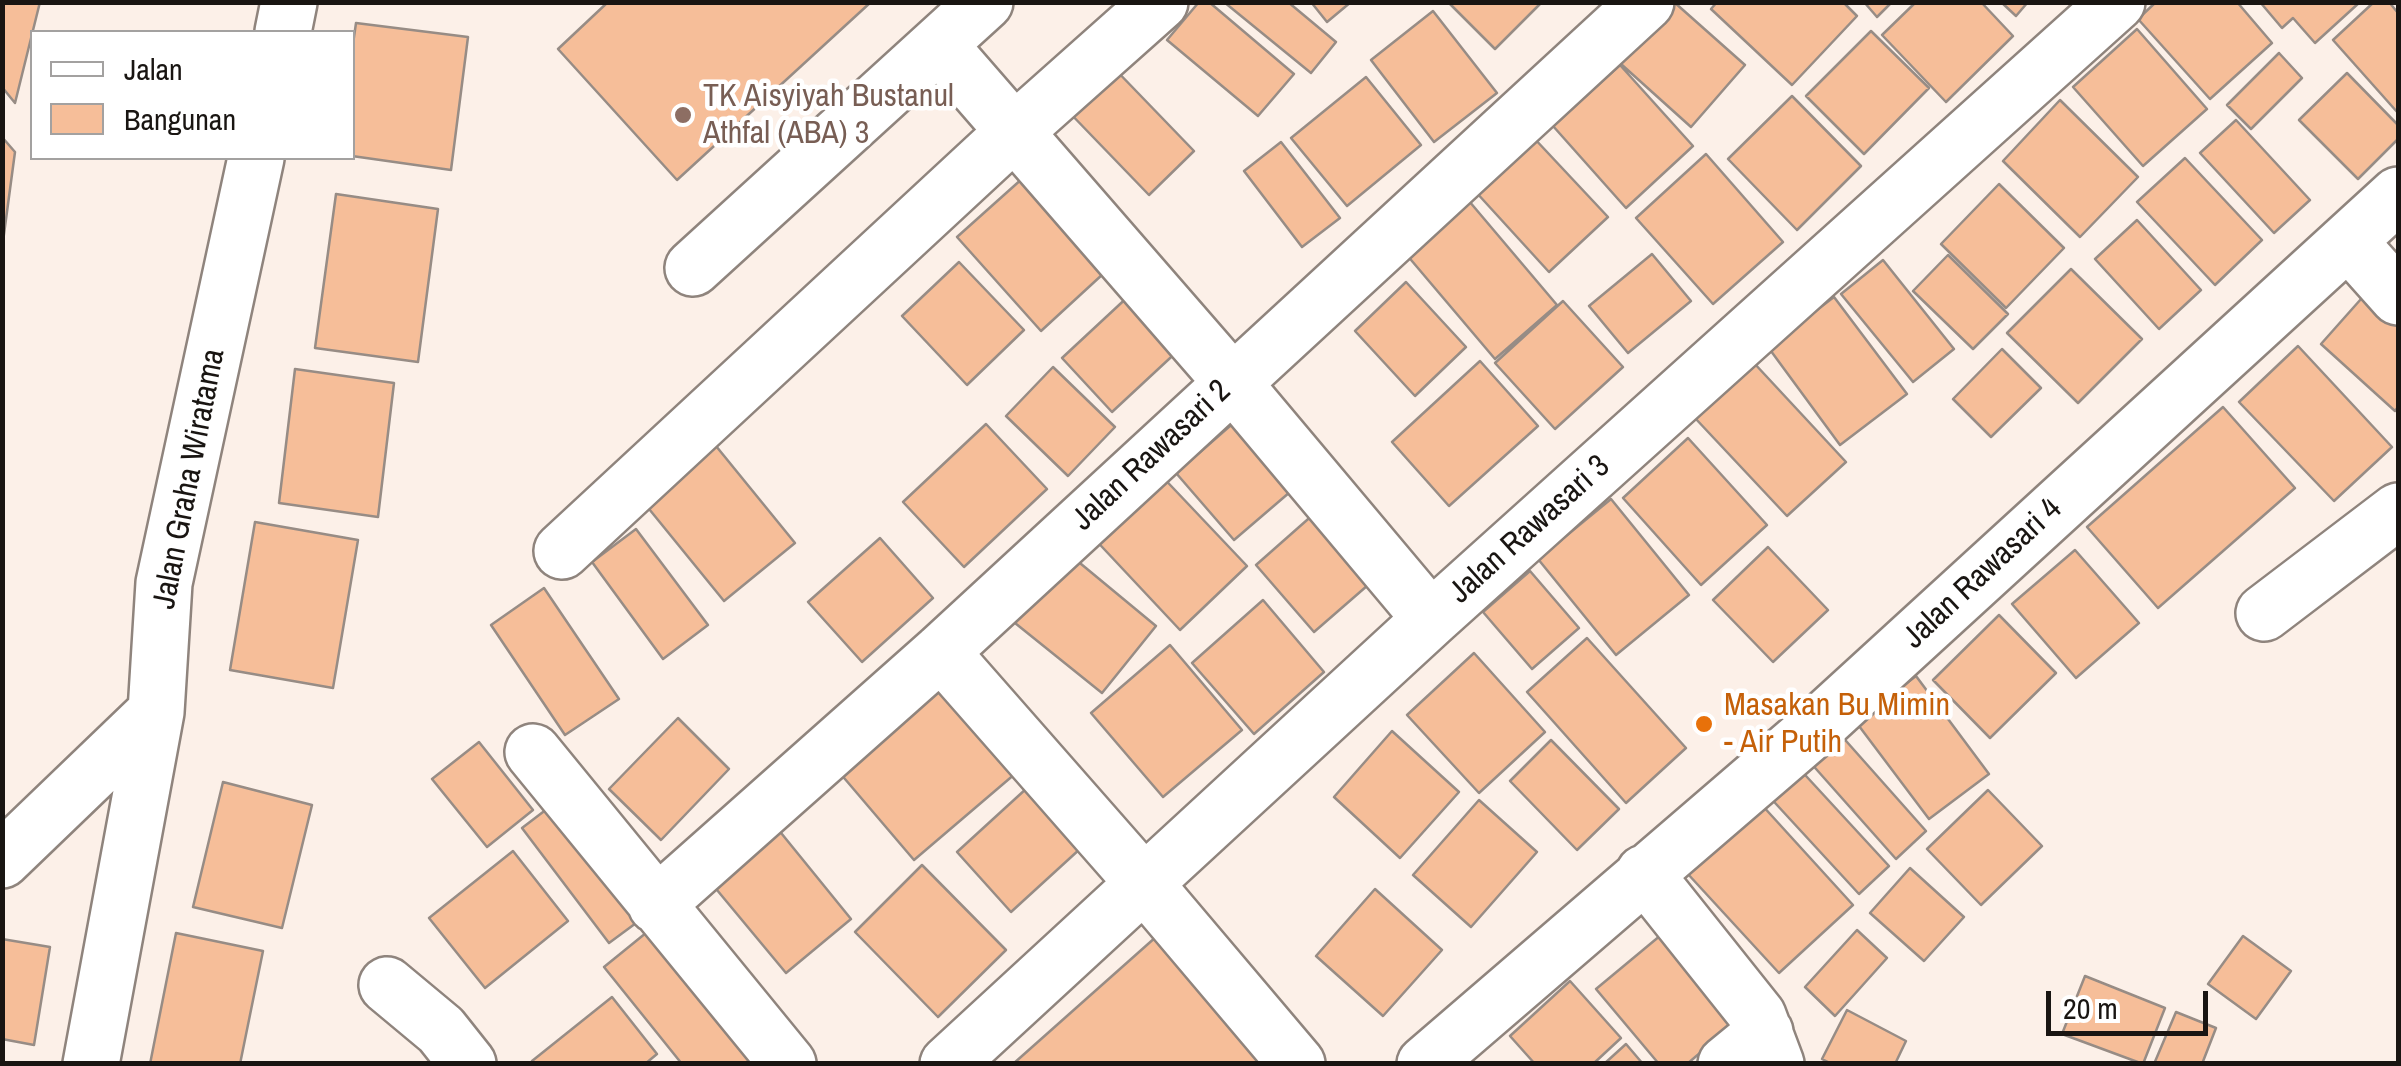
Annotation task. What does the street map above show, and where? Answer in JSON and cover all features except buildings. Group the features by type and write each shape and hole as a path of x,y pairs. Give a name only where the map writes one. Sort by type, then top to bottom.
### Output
{"street":[{"path":"282,30 289,2"},
{"path":"693,268 985,2"},
{"path":"562,551 1160,2"},
{"name":"Jalan Rawasari 2","path":"656,905 941,652 1646,2"},
{"name":"Jalan Rawasari 3","path":"948,1064 1431,619 2117,2"},
{"path":"939,45 1232,382 1431,619"},
{"name":"Jalan Graha Wiratama","path":"91,1064 156,712 164,583 256,160"},
{"name":"Jalan Rawasari 4","path":"1425,1064 1812,731 2398,195"},
{"path":"2348,242 2398,297"},
{"path":"2264,614 2398,511"},
{"path":"941,652 1297,1064"},
{"path":"2,860 156,712"},
{"path":"532,752 788,1064"},
{"path":"1644,873 1744,996 1756,1053"},
{"path":"387,985 440,1030 468,1064"}],"place":[{"name":"TK Aisyiyah Bustanul Athfal (ABA) 3","path":"683,115"},
{"name":"Masakan Bu Mimin - Air Putih","path":"1704,724"}]}
